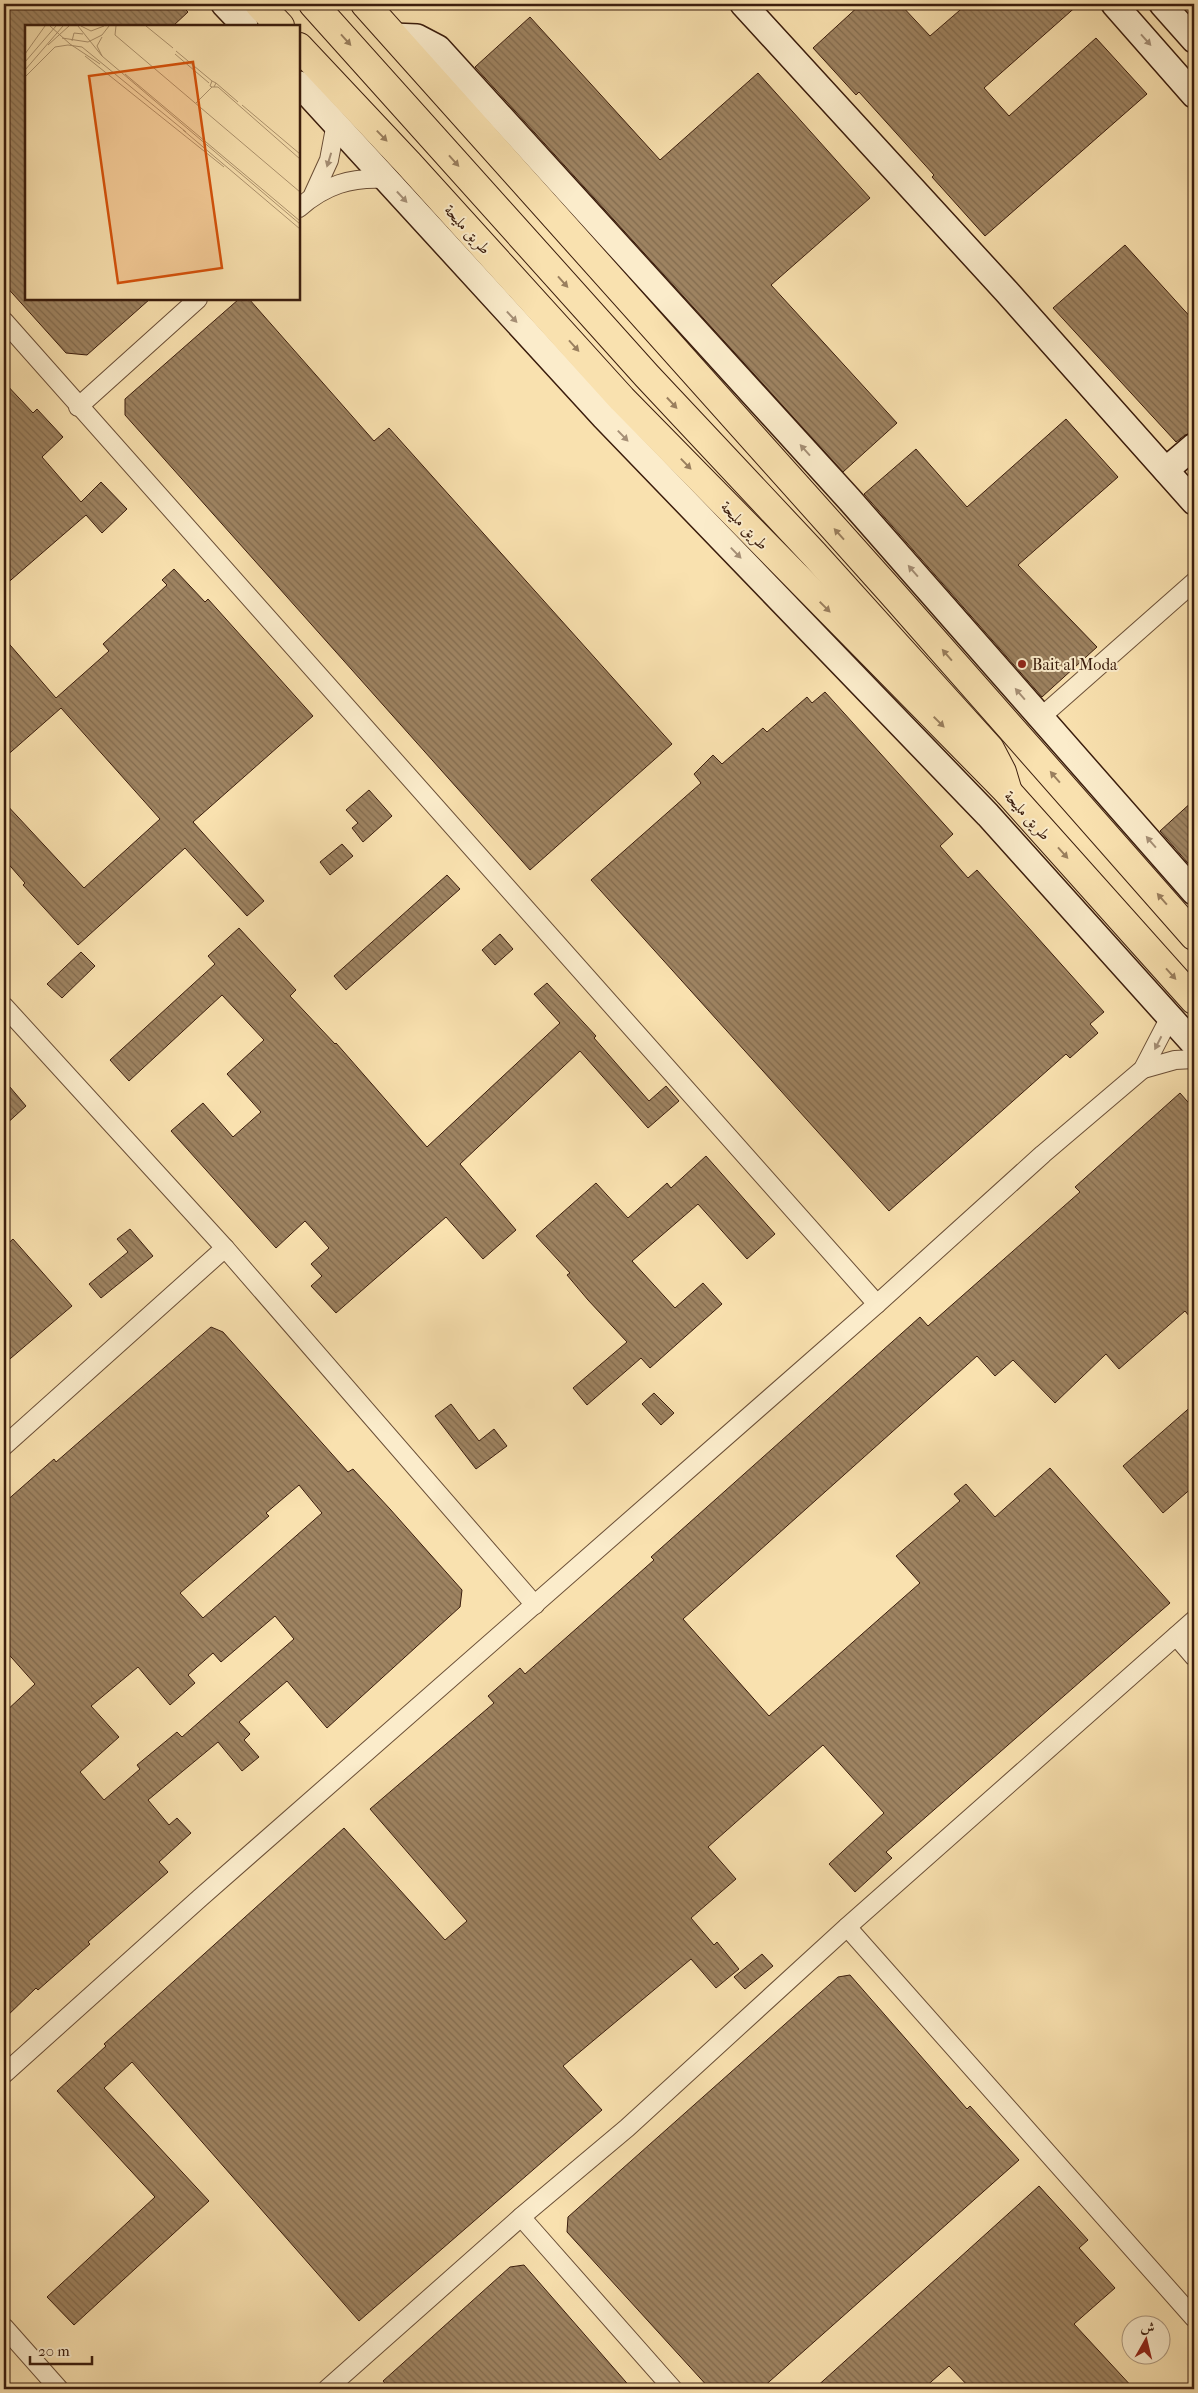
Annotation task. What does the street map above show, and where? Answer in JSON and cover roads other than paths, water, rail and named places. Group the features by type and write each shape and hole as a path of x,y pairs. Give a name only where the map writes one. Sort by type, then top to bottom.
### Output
{"main road":[{"path":"259,4 279,25"},
{"path":"313,4 647,376 814,554 990,749 1002,772 1008,792"},
{"path":"365,4 886,586 1194,936"},
{"name":"طريق مليحة","path":"300,48 409,164 622,399 1008,792 1194,1000"}],"street":[{"path":"224,4 244,25"},
{"path":"743,4 1194,502"},
{"path":"1114,4 1194,95"},
{"path":"1162,4 1194,40"},
{"path":"1194,33 1194,40"},
{"path":"393,36 417,37 438,48 849,499 1194,892"},
{"path":"300,85 604,417 988,815 1194,1044"},
{"path":"313,195 329,160 336,123"},
{"path":"300,207 313,195 330,186 348,180 385,178"},
{"path":"78,407 197,300"},
{"path":"4,321 78,407 526,907 877,1304"},
{"path":"1166,470 1194,446"},
{"path":"1041,717 1194,582"},
{"path":"4,1006 225,1248 535,1605"},
{"path":"4,2074 200,1898 877,1304 1043,1154 1144,1069 1170,1017"},
{"path":"1144,1069 1176,1060 1194,1059"},
{"path":"4,1446 225,1248"},
{"path":"327,2389 520,2217 627,2128 847,1927 1194,1620"},
{"path":"1176,1636 1194,1657"},
{"path":"847,1927 1194,2318"},
{"path":"520,2217 674,2389"},
{"path":"4,2327 60,2389"}],"place":[{"name":"Bait al Moda","path":"1022,664"}]}
